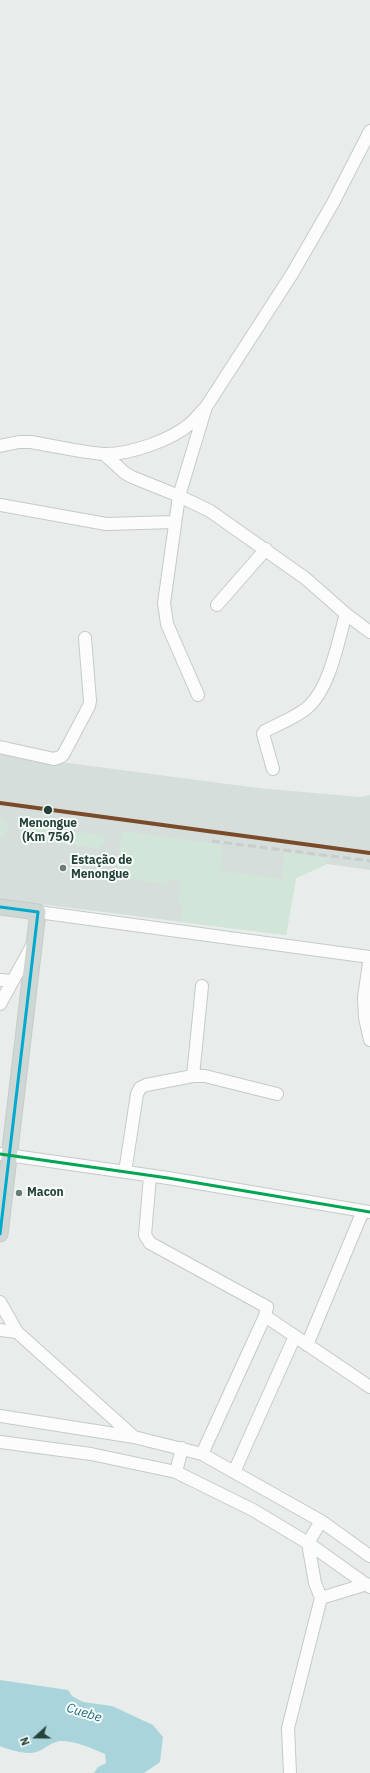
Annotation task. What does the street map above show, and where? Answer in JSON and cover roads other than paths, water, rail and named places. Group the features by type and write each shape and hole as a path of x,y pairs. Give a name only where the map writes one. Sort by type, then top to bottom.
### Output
{"main road":[{"path":"0,907 38,912 5,1154 0,1234"}],"street":[{"path":"0,446 19,442 30,442 104,454 150,445 171,436 190,424 206,407 292,274 333,202 370,131"},
{"path":"198,695 167,624 164,614 164,603 174,522 179,496 206,407"},
{"path":"104,454 125,473 203,507 266,549 305,578 346,614 370,632"},
{"path":"0,505 106,524 174,522"},
{"path":"217,605 266,549"},
{"path":"273,769 263,734 265,731 305,710 311,704 327,679 346,614"},
{"path":"0,747 54,759 64,754 89,706 90,701 85,638"},
{"path":"38,912 370,957 364,997 365,1018 370,1040"},
{"path":"0,1004 6,981 35,941"},
{"path":"193,1076 202,986"},
{"path":"125,1172 137,1094 140,1088 146,1085 193,1076 205,1076 277,1094"},
{"path":"5,1154 367,1211 307,1345"},
{"path":"150,1176 145,1235 146,1240 267,1307 265,1316 202,1454"},
{"path":"0,1302 17,1332 134,1437"},
{"path":"265,1316 370,1387"},
{"path":"0,1330 17,1332"},
{"path":"234,1472 295,1336"},
{"path":"0,1416 134,1437 202,1454 321,1521 370,1556"},
{"path":"0,1442 77,1452 176,1472 253,1510 308,1543 368,1585"},
{"path":"176,1472 182,1448"},
{"path":"290,1773 288,1728 321,1598 315,1583 308,1543 321,1521"},
{"path":"321,1598 368,1585"}],"water":[{"name":"Cuebe","path":"0,1680 68,1690 72,1696 83,1702 112,1706 153,1725 163,1737 160,1762 144,1773 94,1773 98,1767 106,1763 105,1754 89,1747 67,1741 58,1741 39,1751 25,1753 0,1746"}],"railway":[{"path":"212,841 370,861"}],"place":[{"name":"Menongue (Km 756)","path":"48,810"},
{"name":"Estação de Menongue","path":"63,868"},
{"name":"Macon","path":"19,1193"}]}
